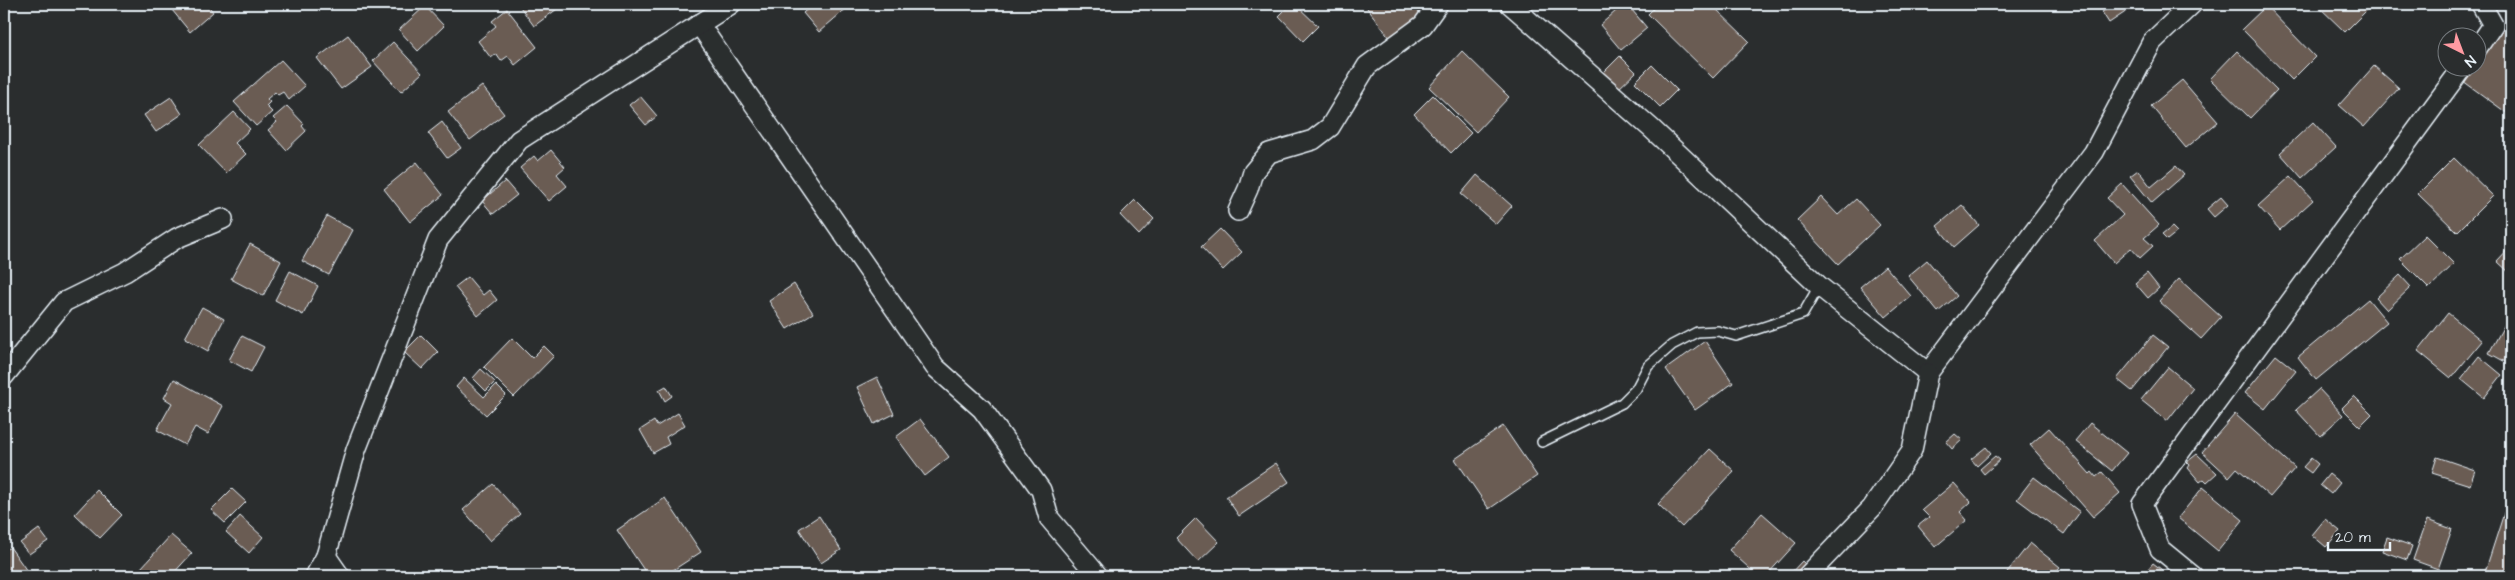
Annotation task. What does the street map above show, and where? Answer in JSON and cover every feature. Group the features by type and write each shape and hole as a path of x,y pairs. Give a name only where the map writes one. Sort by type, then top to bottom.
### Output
{"street":[{"path":"315,576 326,556 356,450 438,240 519,140 731,4"},
{"path":"1238,212 1253,172 1269,153 1313,140 1330,126 1367,66 1424,25 1438,4"},
{"path":"1510,4 1652,129 1819,286 1928,373"},
{"path":"1808,576 1872,508 1912,450 1928,373 2094,152 2152,42 2192,4"},
{"path":"2481,4 2493,25 2488,32"},
{"path":"699,24 935,367 982,409 1041,490 1049,518 1098,576"},
{"path":"2193,576 2160,549 2142,504 2455,78"},
{"path":"4,376 64,302 125,272 177,238 223,219"},
{"path":"326,556 340,576"}],"lane":[{"path":"1542,442 1622,403 1636,389 1648,366 1672,345 1696,332 1718,331 1736,336 1803,314 1819,286"}],"building":[{"path":"179,4 207,4 213,12 190,32 172,10"},
{"path":"518,4 553,4 557,9 534,26"},
{"path":"813,4 845,4 848,7 819,32 803,13"},
{"path":"1291,4 1295,4 1318,26 1303,41 1279,16"},
{"path":"1364,4 1412,4 1420,14 1390,38"},
{"path":"1624,4 1627,4 1647,28 1621,50 1600,25"},
{"path":"1658,4 1711,4 1749,41 1713,78 1648,14"},
{"path":"2115,4 2123,4 2127,11 2109,23 2102,12"},
{"path":"2316,4 2359,4 2366,11 2345,32"},
{"path":"425,6 444,26 418,51 399,30"},
{"path":"2266,6 2315,57 2292,80 2242,29"},
{"path":"507,9 537,47 515,65 508,56 501,61 496,54 491,58 478,41 496,26 492,21"},
{"path":"2503,27 2511,33 2511,116 2463,81 2465,78 2488,78 2488,48"},
{"path":"348,35 372,67 341,89 317,58"},
{"path":"393,42 422,73 401,92 373,61"},
{"path":"1462,51 1509,97 1476,132 1429,87"},
{"path":"2237,51 2277,90 2250,118 2210,79"},
{"path":"1620,56 1636,72 1617,90 1602,74"},
{"path":"281,60 305,86 289,100 283,92 278,95 275,92 267,99 270,102 266,106 272,112 256,126 234,102"},
{"path":"1652,65 1677,90 1660,107 1635,82"},
{"path":"2374,66 2399,88 2364,127 2339,105"},
{"path":"2182,80 2218,122 2186,148 2151,106"},
{"path":"482,86 504,114 470,140 448,112"},
{"path":"1433,95 1471,133 1451,153 1414,114"},
{"path":"640,96 657,116 646,125 629,105"},
{"path":"171,97 182,114 156,132 144,115"},
{"path":"287,106 304,124 302,126 306,131 286,150 268,130 277,122 273,118"},
{"path":"234,112 250,129 235,143 246,154 226,173 199,145"},
{"path":"442,122 461,148 447,158 428,133"},
{"path":"2313,122 2336,147 2302,178 2280,153"},
{"path":"551,150 565,167 557,174 567,186 549,201 520,168 534,156 538,161"},
{"path":"2454,158 2493,196 2457,232 2418,194"},
{"path":"417,162 443,195 410,222 384,189"},
{"path":"2176,166 2184,175 2152,203 2130,176 2138,170 2151,187"},
{"path":"1477,175 1512,206 1496,224 1461,194"},
{"path":"2291,176 2313,200 2280,230 2258,206"},
{"path":"505,181 517,195 493,214 482,201"},
{"path":"2122,184 2159,225 2144,238 2153,246 2140,258 2131,248 2114,263 2095,241 2123,215 2107,198"},
{"path":"1821,197 1838,215 1856,199 1880,225 1838,264 1797,220"},
{"path":"2221,197 2228,205 2214,217 2207,209"},
{"path":"1135,200 1154,219 1139,235 1120,215"},
{"path":"1962,205 1979,225 1954,247 1937,226"},
{"path":"327,216 353,230 329,275 302,261"},
{"path":"2172,227 2177,232 2167,240 2162,235"},
{"path":"1220,229 1242,252 1223,270 1201,247"},
{"path":"2425,235 2454,264 2429,288 2400,259"},
{"path":"250,244 281,261 263,296 231,279"},
{"path":"2511,246 2511,274 2497,261"},
{"path":"1927,260 1957,296 1938,312 1908,276"},
{"path":"1885,266 1911,296 1886,317 1860,287"},
{"path":"290,271 318,286 303,315 275,300"},
{"path":"2147,273 2159,288 2148,298 2135,283"},
{"path":"2400,275 2411,287 2387,310 2376,298"},
{"path":"468,277 483,295 489,290 497,300 478,316 455,287"},
{"path":"2179,279 2221,317 2201,339 2159,301"},
{"path":"794,284 813,313 787,329 769,301"},
{"path":"2368,299 2387,322 2316,380 2298,357"},
{"path":"202,307 224,319 208,351 185,338"},
{"path":"2448,313 2482,341 2451,378 2418,351"},
{"path":"2511,313 2511,365 2489,353"},
{"path":"421,335 438,352 422,369 404,352"},
{"path":"2153,335 2168,347 2132,391 2117,379"},
{"path":"242,336 264,347 251,372 229,360"},
{"path":"512,338 532,358 544,346 554,356 514,397 484,367"},
{"path":"1705,341 1733,383 1695,410 1666,369"},
{"path":"2276,355 2296,371 2265,409 2245,393"},
{"path":"2479,356 2502,375 2484,398 2461,379"},
{"path":"2168,367 2193,388 2167,421 2141,400"},
{"path":"481,369 495,382 486,391 473,378"},
{"path":"877,377 894,414 874,424 857,387"},
{"path":"464,378 484,397 496,385 506,395 486,415 456,387"},
{"path":"174,379 223,406 208,434 195,427 185,445 157,430 172,403 164,398"},
{"path":"666,386 672,396 665,401 659,390"},
{"path":"2319,389 2343,415 2320,436 2296,410"},
{"path":"2354,396 2372,414 2360,426 2342,408"},
{"path":"678,413 685,425 666,437 669,444 653,453 640,430 654,421 657,426"},
{"path":"2235,414 2295,468 2270,497 2237,468 2229,477 2202,452"},
{"path":"920,419 949,457 925,476 896,437"},
{"path":"2090,423 2127,453 2112,471 2075,441"},
{"path":"1503,426 1537,476 1489,509 1455,459"},
{"path":"2049,428 2090,474 2092,472 2096,477 2102,472 2120,493 2093,517 2030,445"},
{"path":"1955,434 1962,440 1952,449 1946,442"},
{"path":"1986,447 1991,453 1977,466 1971,459"},
{"path":"1710,449 1734,471 1682,527 1658,504"},
{"path":"2197,454 2217,473 2207,482 2204,479 2200,482 2188,468 2190,465 2187,462"},
{"path":"1995,456 2000,460 1984,474 1980,469"},
{"path":"2437,457 2475,470 2470,485 2432,473"},
{"path":"2311,458 2318,464 2311,473 2303,467"},
{"path":"1276,463 1289,482 1239,516 1226,497"},
{"path":"2329,474 2340,483 2331,494 2320,485"},
{"path":"2034,477 2080,512 2064,534 2017,499"},
{"path":"1954,483 1971,502 1960,512 1967,520 1935,547 1918,526 1929,517 1922,510"},
{"path":"493,484 520,514 490,541 463,510"},
{"path":"2203,487 2243,520 2218,551 2178,518"},
{"path":"232,489 246,502 225,523 211,510"},
{"path":"97,490 122,515 100,538 75,514"},
{"path":"665,498 701,552 664,576 648,576 617,530"},
{"path":"2505,510 2511,512 2511,576 2487,576 2484,575"},
{"path":"1762,513 1796,543 1766,576 1758,576 1729,550"},
{"path":"240,516 263,537 249,553 226,532"},
{"path":"819,516 841,550 821,563 799,529"},
{"path":"1196,518 1219,542 1198,562 1176,538"},
{"path":"2325,519 2340,531 2326,547 2312,535"},
{"path":"2427,520 2452,529 2438,569 2413,560"},
{"path":"39,529 48,541 29,554 20,543"},
{"path":"171,535 192,553 171,576 150,576 141,568"},
{"path":"2387,537 2412,546 2407,560 2382,551"},
{"path":"2030,543 2060,567 2052,576 2004,576"},
{"path":"10,547 27,571 20,576 4,576 4,552"},
{"path":"1802,561 1809,568 1802,576 1788,576"},
{"path":"2153,563 2170,576 2142,576"}]}
